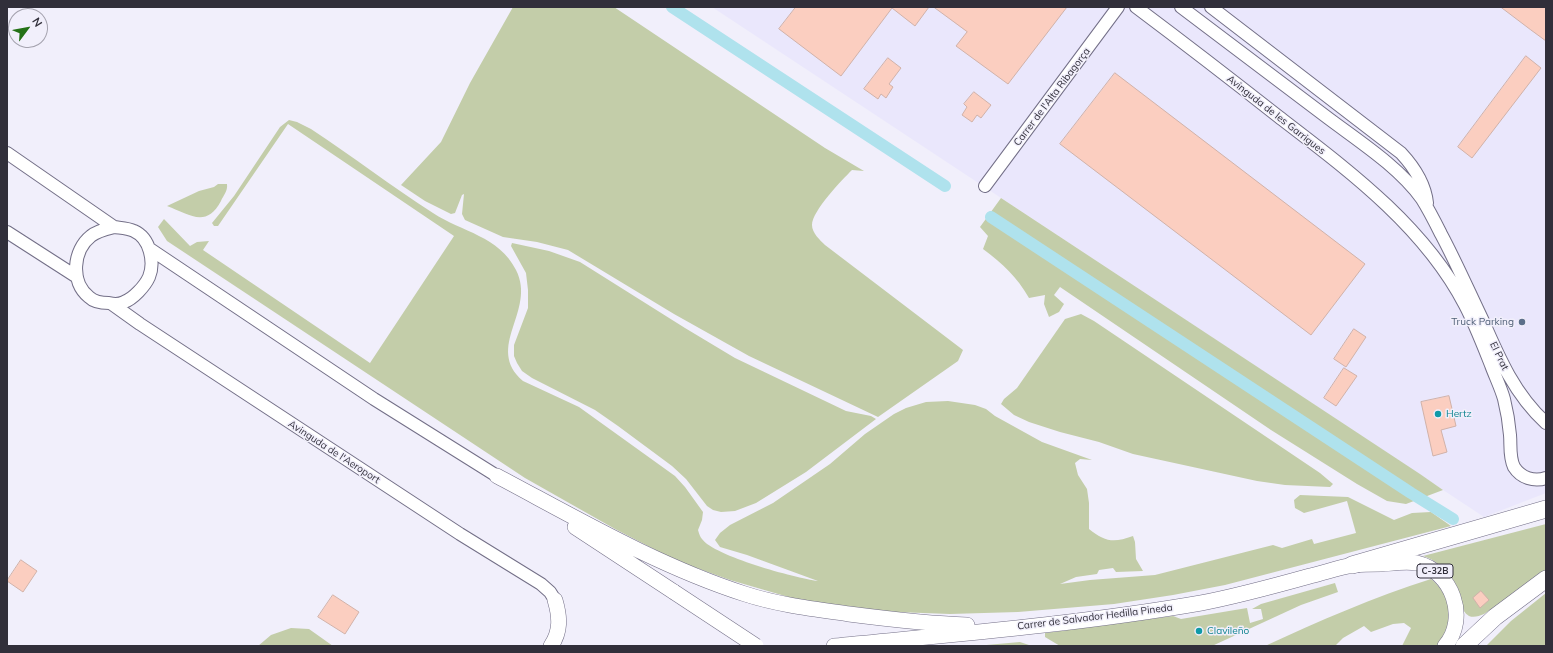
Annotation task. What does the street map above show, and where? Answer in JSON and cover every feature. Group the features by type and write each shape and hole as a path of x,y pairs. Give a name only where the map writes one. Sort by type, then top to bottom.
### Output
{"highway":[{"name":"C-32B","path":"1352,565 1546,509"},
{"path":"1464,646 1507,607 1546,579"}],"main road":[{"path":"497,476 756,646"},
{"path":"497,476 663,562 701,578 746,594 799,607 879,618 940,624 1036,626"},
{"name":"C-32B","path":"1352,565 1409,562 1428,567 1437,573 1446,581 1455,601 1457,620 1454,631 1445,646"},
{"name":"Carrer de Salvador Hedilla Pineda","path":"834,646 1100,619 1204,602 1352,565"},
{"path":"551,646 558,634 559,625 559,614 555,600"}],"street":[{"name":"Avinguda de les Garrigues","path":"1136,7 1344,167 1390,208 1411,230 1450,281 1465,304 1475,326 1503,397 1508,420 1511,457 1514,467 1520,474 1528,478 1537,480 1546,478"},
{"path":"1181,7 1392,168 1410,184 1428,210"},
{"path":"1211,7 1401,153 1408,160 1422,182 1427,198 1428,210"},
{"name":"Carrer de l'Alta Ribagorça","path":"985,186 1112,9"},
{"path":"7,153 114,227"},
{"name":"El Prat","path":"1428,210 1443,238 1502,363 1524,399 1546,423"},
{"path":"77,278 78,255 84,244 92,235 104,229 114,227 126,228 136,232 150,249 374,399 497,476"},
{"name":"Avinguda de l'Aeroport","path":"7,232 77,278 81,289 90,298 100,303 112,304 460,534 541,584 550,592 555,600"},
{"path":"112,304 124,302 134,296 149,276 152,262 150,249"}],"shaded area":[{"path":"712,7 1546,7 1546,493 1484,517"}],"green space":[{"path":"513,7 614,7 825,148 864,171 852,170 828,196 813,219 813,231 825,245 963,350 958,361 878,417 749,356 674,314 568,250 537,242 503,237 465,220 462,214 464,194 462,195 455,213 451,214 425,201 401,185 441,142 470,83"},
{"path":"289,120 311,129 444,220 479,236 500,249 516,270 521,285 520,300 509,342 508,355 512,368 523,381 579,407 675,476 703,512 698,530 702,539 709,546 738,559 792,576 818,581 747,555 720,547 715,540 720,533 730,525 773,503 830,464 865,434 894,414 906,408 926,402 948,401 975,405 986,409 995,416 1042,442 1092,460 1080,459 1075,463 1078,475 1087,489 1089,503 1089,529 1100,537 1110,540 1120,540 1133,536 1135,542 1136,559 1143,571 1116,572 1113,568 1099,570 1097,574 1076,577 1060,584 1155,575 1273,545 1282,548 1312,539 1314,544 1356,533 1347,501 1304,513 1295,508 1294,500 1300,495 1348,497 1394,520 1412,513 1431,512 1451,526 1225,585 1114,604 1018,612 950,614 896,612 843,607 792,598 730,580 677,561 615,529 525,478 167,241 158,227 164,219 190,246 197,242 209,241 203,250 370,363 454,236 288,124 218,226 214,226 212,223 234,196 280,127"},
{"path":"218,184 227,184 227,189 215,210 209,215 197,217 167,206 199,191 214,187"},
{"path":"1001,198 1443,490 1406,504 1387,501 1271,430 1060,287 1054,295 1064,304 1059,312 1049,317 1044,304 1045,295 1029,298 1009,271 983,249 988,236 980,227"},
{"path":"512,243 549,251 580,262 735,358 846,411 871,416 876,419 806,472 756,503 735,511 721,512 713,510 707,506 686,479 672,466 618,426 595,410 532,378 522,371 514,356 514,345 528,308 528,290 526,273 511,246"},
{"path":"1081,314 1094,321 1320,473 1333,484 1330,487 1285,485 1257,481 1133,454 1099,442 1029,422 1014,415 1001,404 1004,399 1017,388 1065,319"},
{"path":"1546,524 1546,573 1484,614 1475,617 1471,617 1466,614 1462,608 1456,584 1449,574 1434,561 1423,556"},
{"path":"1431,579 1441,589 1447,601 1450,615 1447,629 1438,646 1402,646 1411,628 1404,623 1393,624 1371,632 1364,626 1343,638 1335,646 1265,646 1347,610"},
{"path":"1335,583 1338,592 1301,605 1212,646 1060,646 1045,637 1045,633 1173,616 1181,619 1247,608 1250,623 1263,619 1261,609 1252,609 1261,604"},
{"path":"1546,593 1546,646 1486,646 1511,621"},
{"path":"291,628 309,629 333,646 258,646 271,635"},
{"path":"1020,642 1032,646 975,646"}],"building":[{"path":"796,7 929,7 915,26 892,8 841,76 779,29"},
{"path":"934,7 1067,7 1008,84 956,46 967,32"},
{"path":"1501,7 1546,7 1546,41 1531,30"},
{"path":"1526,56 1541,68 1472,158 1458,147"},
{"path":"888,58 901,68 889,84 893,87 886,98 881,94 878,99 864,89"},
{"path":"1115,73 1365,264 1311,335 1060,144"},
{"path":"974,92 991,105 981,118 977,115 972,122 962,115 967,107 964,104"},
{"path":"1354,329 1366,337 1346,367 1334,359"},
{"path":"1344,368 1357,376 1336,406 1324,398"},
{"name":"Hertz","path":"1449,396 1456,426 1441,430 1447,452 1433,456 1421,402"},
{"path":"21,560 37,571 23,592 7,581"},
{"path":"1481,591 1489,600 1480,608 1473,598"},
{"path":"333,595 359,612 345,634 318,617"}],"waterway":[{"path":"672,7 945,186"},
{"path":"991,217 1411,493 1453,519"}],"place":[{"name":"Truck Parking","path":"1522,322"},
{"name":"Hertz","path":"1438,414"},
{"name":"Clavileño","path":"1199,631"}]}
